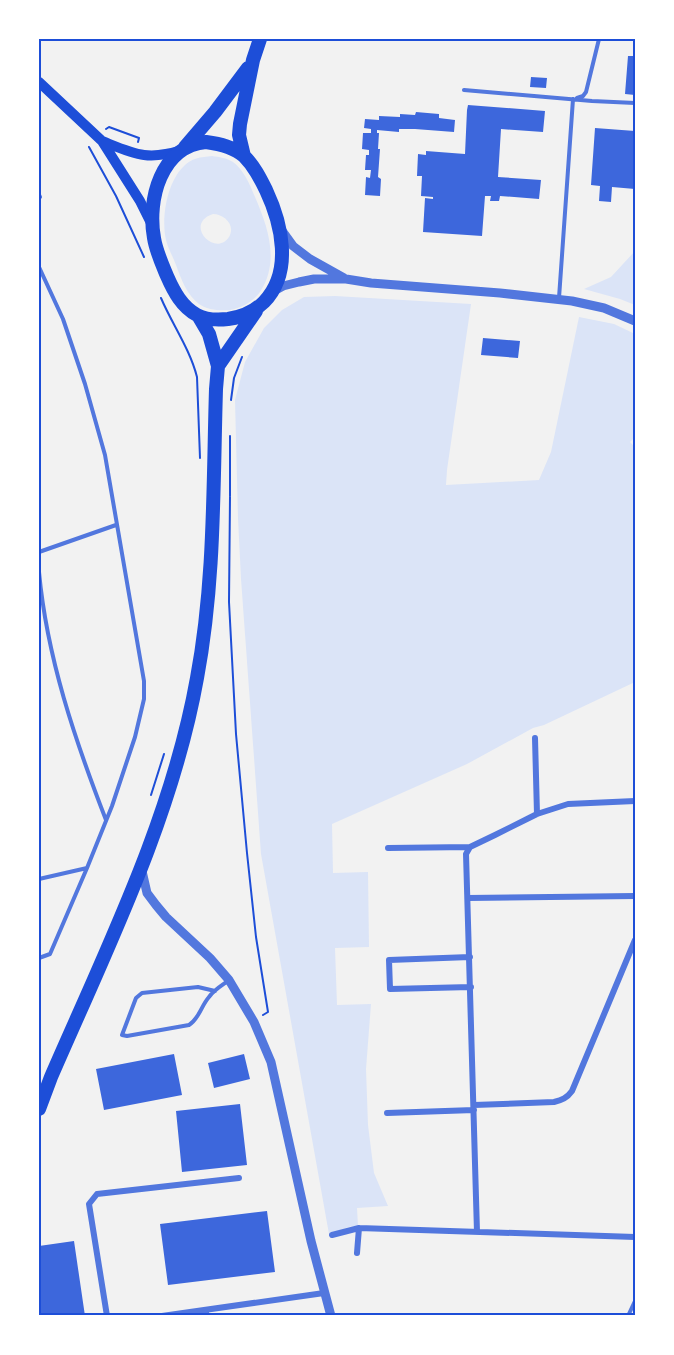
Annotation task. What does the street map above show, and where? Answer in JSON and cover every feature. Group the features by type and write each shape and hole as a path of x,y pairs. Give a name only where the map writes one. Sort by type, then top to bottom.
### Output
{"highway":[{"path":"244,156 239,135 240,124 253,60 260,39"},
{"path":"39,1109 141,867 168,793 181,751 204,635 212,562 218,366 211,341 199,317 182,303 171,285 158,254 152,226 154,201 159,180 171,160 227,97 253,60"},
{"path":"183,149 206,142 225,146 244,156 258,173 272,202 282,242 278,279 272,292 257,309 218,366"},
{"path":"199,317 230,319 257,309"}],"main road":[{"path":"39,82 98,137 140,201 152,226"},
{"path":"98,137 134,154 162,155 183,149"}],"street":[{"path":"279,226 293,246 310,259 346,279"},
{"path":"272,292 283,286 306,280 346,279 559,300 604,308 635,321"},
{"path":"535,738 537,814"},
{"path":"388,848 470,847 537,814 568,804 635,801"},
{"path":"470,847 466,854 477,1232"},
{"path":"141,867 147,893 156,905 210,958 228,980 254,1022 271,1062 311,1241 331,1316"},
{"path":"468,898 635,896"},
{"path":"387,1113 554,1102 569,1096 635,940"},
{"path":"470,957 389,960 390,989 471,987"},
{"path":"107,1316 89,1204 98,1194 239,1178"},
{"path":"357,1253 358,1228"},
{"path":"332,1235 358,1228 635,1237"},
{"path":"162,1316 207,1313 324,1293"}],"lane":[{"path":"573,99 583,96 586,92 599,39"},
{"path":"464,90 635,103"},
{"path":"559,300 573,99"},
{"path":"39,267 63,319 85,384 105,456 144,681 144,699 135,737 106,820 50,954 39,958"},
{"path":"39,552 116,525"},
{"path":"39,572 40,598 63,698 106,820"},
{"path":"39,879 87,868"},
{"path":"215,991 198,987 142,993 136,998 122,1035 189,1025 215,991 228,980"},
{"path":"628,1315 635,1300"}],"path":[{"path":"98,137 109,128 139,138"},
{"path":"87,144 116,196 148,266"},
{"path":"160,294 197,377 200,460"},
{"path":"230,497 229,602 237,734 251,895 268,1012 254,1022"},
{"path":"150,799 166,745"}],"shaded area":[{"path":"212,156 231,161 243,173 260,208 270,245 269,269 260,292 246,304 230,310 206,308 191,296 182,281 166,240 165,211 169,191 177,174 196,158","holes":["217,214 228,221 231,233 223,242 216,244 204,237 201,225 204,219"]},
{"path":"635,251 635,305 584,289 611,277"},
{"path":"335,296 471,304 446,485 539,480 551,452 579,317 614,324 635,334 635,437 630,442 635,447 635,682 533,728 467,764 332,824 333,873 368,872 369,947 335,948 337,1005 371,1004 366,1069 368,1125 374,1173 388,1206 357,1208 358,1226 329,1234 261,854 241,579 235,400 245,362 264,328 282,310 304,297"}],"building":[{"path":"628,56 635,56 635,95 625,94"},
{"path":"531,77 547,78 546,88 530,87"},
{"path":"468,105 545,111 543,132 501,129 498,177 541,180 539,199 500,196 499,201 490,201 491,196 485,196 482,236 423,232 425,198 433,199 433,197 421,196 422,176 417,176 418,154 426,155 426,151 465,154"},
{"path":"416,112 439,114 439,118 455,120 454,132 415,129 399,129 399,132 377,130 379,133 378,149 380,149 378,177 381,179 380,196 365,195 366,177 370,178 371,170 365,170 366,155 369,155 369,150 362,149 363,133 371,133 371,129 364,128 365,119 379,120 379,116 400,117 400,114 415,115"},
{"path":"595,128 635,131 635,189 612,187 611,202 599,201 600,186 591,185"},
{"path":"483,338 520,341 518,358 481,355"},
{"path":"174,1054 182,1095 104,1110 96,1069"},
{"path":"244,1054 250,1079 214,1088 208,1063"},
{"path":"240,1104 247,1165 182,1172 176,1111"},
{"path":"267,1211 275,1272 168,1285 160,1224"},
{"path":"74,1241 85,1316 39,1316 39,1246"}]}
